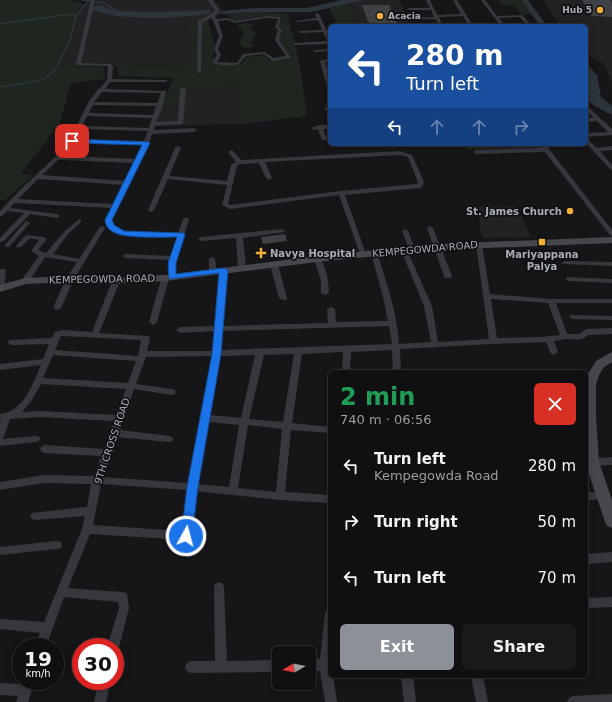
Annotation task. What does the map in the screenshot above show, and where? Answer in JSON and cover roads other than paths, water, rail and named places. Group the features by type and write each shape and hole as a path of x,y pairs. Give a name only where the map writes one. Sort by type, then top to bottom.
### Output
{"street":[{"path":"0,215 72,141 91,103 99,90 109,80 112,67 109,65 78,64 93,0"},
{"path":"199,72 200,22 201,19 215,15 235,22 266,16 280,18 277,27 280,30 277,40 289,57 272,60 265,53 262,53 245,55 238,64 214,62 219,55 216,49 221,36 215,15 210,0"},
{"path":"428,0 440,24"},
{"path":"455,0 470,24"},
{"path":"483,0 502,24"},
{"path":"409,9 432,8"},
{"path":"516,9 528,24"},
{"path":"317,14 328,38"},
{"path":"409,19 464,15"},
{"path":"497,17 521,16"},
{"path":"297,21 319,19"},
{"path":"300,32 324,30"},
{"path":"296,44 328,42"},
{"path":"315,51 328,50"},
{"path":"328,60 322,61 328,80"},
{"path":"109,80 166,81"},
{"path":"152,128 181,123 183,89"},
{"path":"99,90 164,92 146,143 108,220 110,226 123,234 181,235"},
{"path":"91,103 160,105"},
{"path":"588,109 612,133"},
{"path":"86,114 156,117"},
{"path":"588,120 598,119"},
{"path":"79,127 194,130"},
{"path":"324,140 317,128 328,127"},
{"path":"588,135 612,133"},
{"path":"72,141 146,143"},
{"path":"588,142 611,166"},
{"path":"544,146 612,234"},
{"path":"151,210 178,148"},
{"path":"595,150 612,148"},
{"path":"476,152 547,150"},
{"path":"231,152 239,162"},
{"path":"406,154 410,156 421,182 420,186 412,188 341,193 230,207 225,205 234,165 239,162 261,160 406,154"},
{"path":"57,158 138,161"},
{"path":"261,160 269,178"},
{"path":"38,177 126,182"},
{"path":"165,177 230,183"},
{"path":"341,193 363,254"},
{"path":"12,201 116,206"},
{"path":"5,209 57,216"},
{"path":"2,240 30,212"},
{"path":"153,322 169,277 186,219"},
{"path":"25,281 45,256 79,221"},
{"path":"7,246 27,223"},
{"path":"57,308 70,279 102,228"},
{"path":"430,228 448,276"},
{"path":"201,239 282,231"},
{"path":"405,231 408,249 428,306 435,345"},
{"path":"0,232 18,234"},
{"path":"19,246 28,236 44,239 34,251 45,256 81,261"},
{"path":"239,236 242,268"},
{"name":"KEMPEGOWDA ROAD","path":"0,289 25,281 70,279 116,281 169,277 408,249 479,244 612,240"},
{"path":"479,244 493,341"},
{"path":"374,253 388,295 397,348 397,370"},
{"path":"125,256 174,258"},
{"path":"212,259 212,272"},
{"path":"317,259 325,281 326,293"},
{"path":"565,263 612,264"},
{"path":"274,264 283,298"},
{"path":"86,529 186,536 192,487 217,354 224,270"},
{"path":"0,289 2,271"},
{"path":"570,279 612,282"},
{"path":"3,416 17,412 22,407 39,381 54,341 60,333 94,334 116,281"},
{"path":"486,296 550,301 612,301"},
{"path":"550,301 552,302 564,336"},
{"path":"332,309 332,324"},
{"path":"573,317 612,318"},
{"path":"180,330 393,323"},
{"path":"50,352 142,356 298,352 549,339 564,336 581,337 586,332 612,331"},
{"name":"9TH CROSS ROAD","path":"43,638 86,529 97,480 142,356 146,338 94,334"},
{"path":"549,339 554,352"},
{"path":"12,342 54,341"},
{"path":"346,370 347,350"},
{"path":"280,496 287,426 298,352"},
{"path":"233,491 244,422 260,353"},
{"path":"612,356 600,364 593,374 590,384 588,416 589,459 612,522"},
{"path":"0,367 45,362"},
{"path":"39,381 131,386 172,392"},
{"path":"3,416 39,414 119,418"},
{"path":"0,437 3,416"},
{"path":"205,418 328,430"},
{"path":"114,433 169,439"},
{"path":"0,442 36,439"},
{"path":"45,449 107,453"},
{"path":"589,459 612,461"},
{"path":"0,486 44,478 97,480 328,499"},
{"path":"588,496 603,496"},
{"path":"36,516 91,511"},
{"path":"0,551 57,544"},
{"path":"588,559 612,557"},
{"path":"219,587 221,667"},
{"path":"61,592 123,597 124,608 116,638"},
{"path":"588,602 612,602"},
{"path":"0,624 46,628"},
{"path":"328,634 325,665 332,702"},
{"path":"316,665 325,665"},
{"path":"191,667 272,666"},
{"path":"407,678 410,702"},
{"path":"477,678 482,702"},
{"path":"0,689 12,688"},
{"path":"22,702 26,690"},
{"path":"100,702 102,690"},
{"path":"574,702 612,700"}],"waterway":[{"path":"82,0 104,3 119,12"},
{"path":"78,15 88,1"},
{"path":"205,13 224,12"},
{"path":"0,24 63,15 78,15"},
{"path":"0,87 43,80 55,70 70,41 78,15"}],"place":[{"name":"Hub 5","path":"600,10"},
{"name":"Acacia","path":"380,16"},
{"name":"St. James Church","path":"570,211"},
{"name":"Mariyappana Palya","path":"542,242"},
{"name":"Navya Hospital","path":"261,253"}]}
